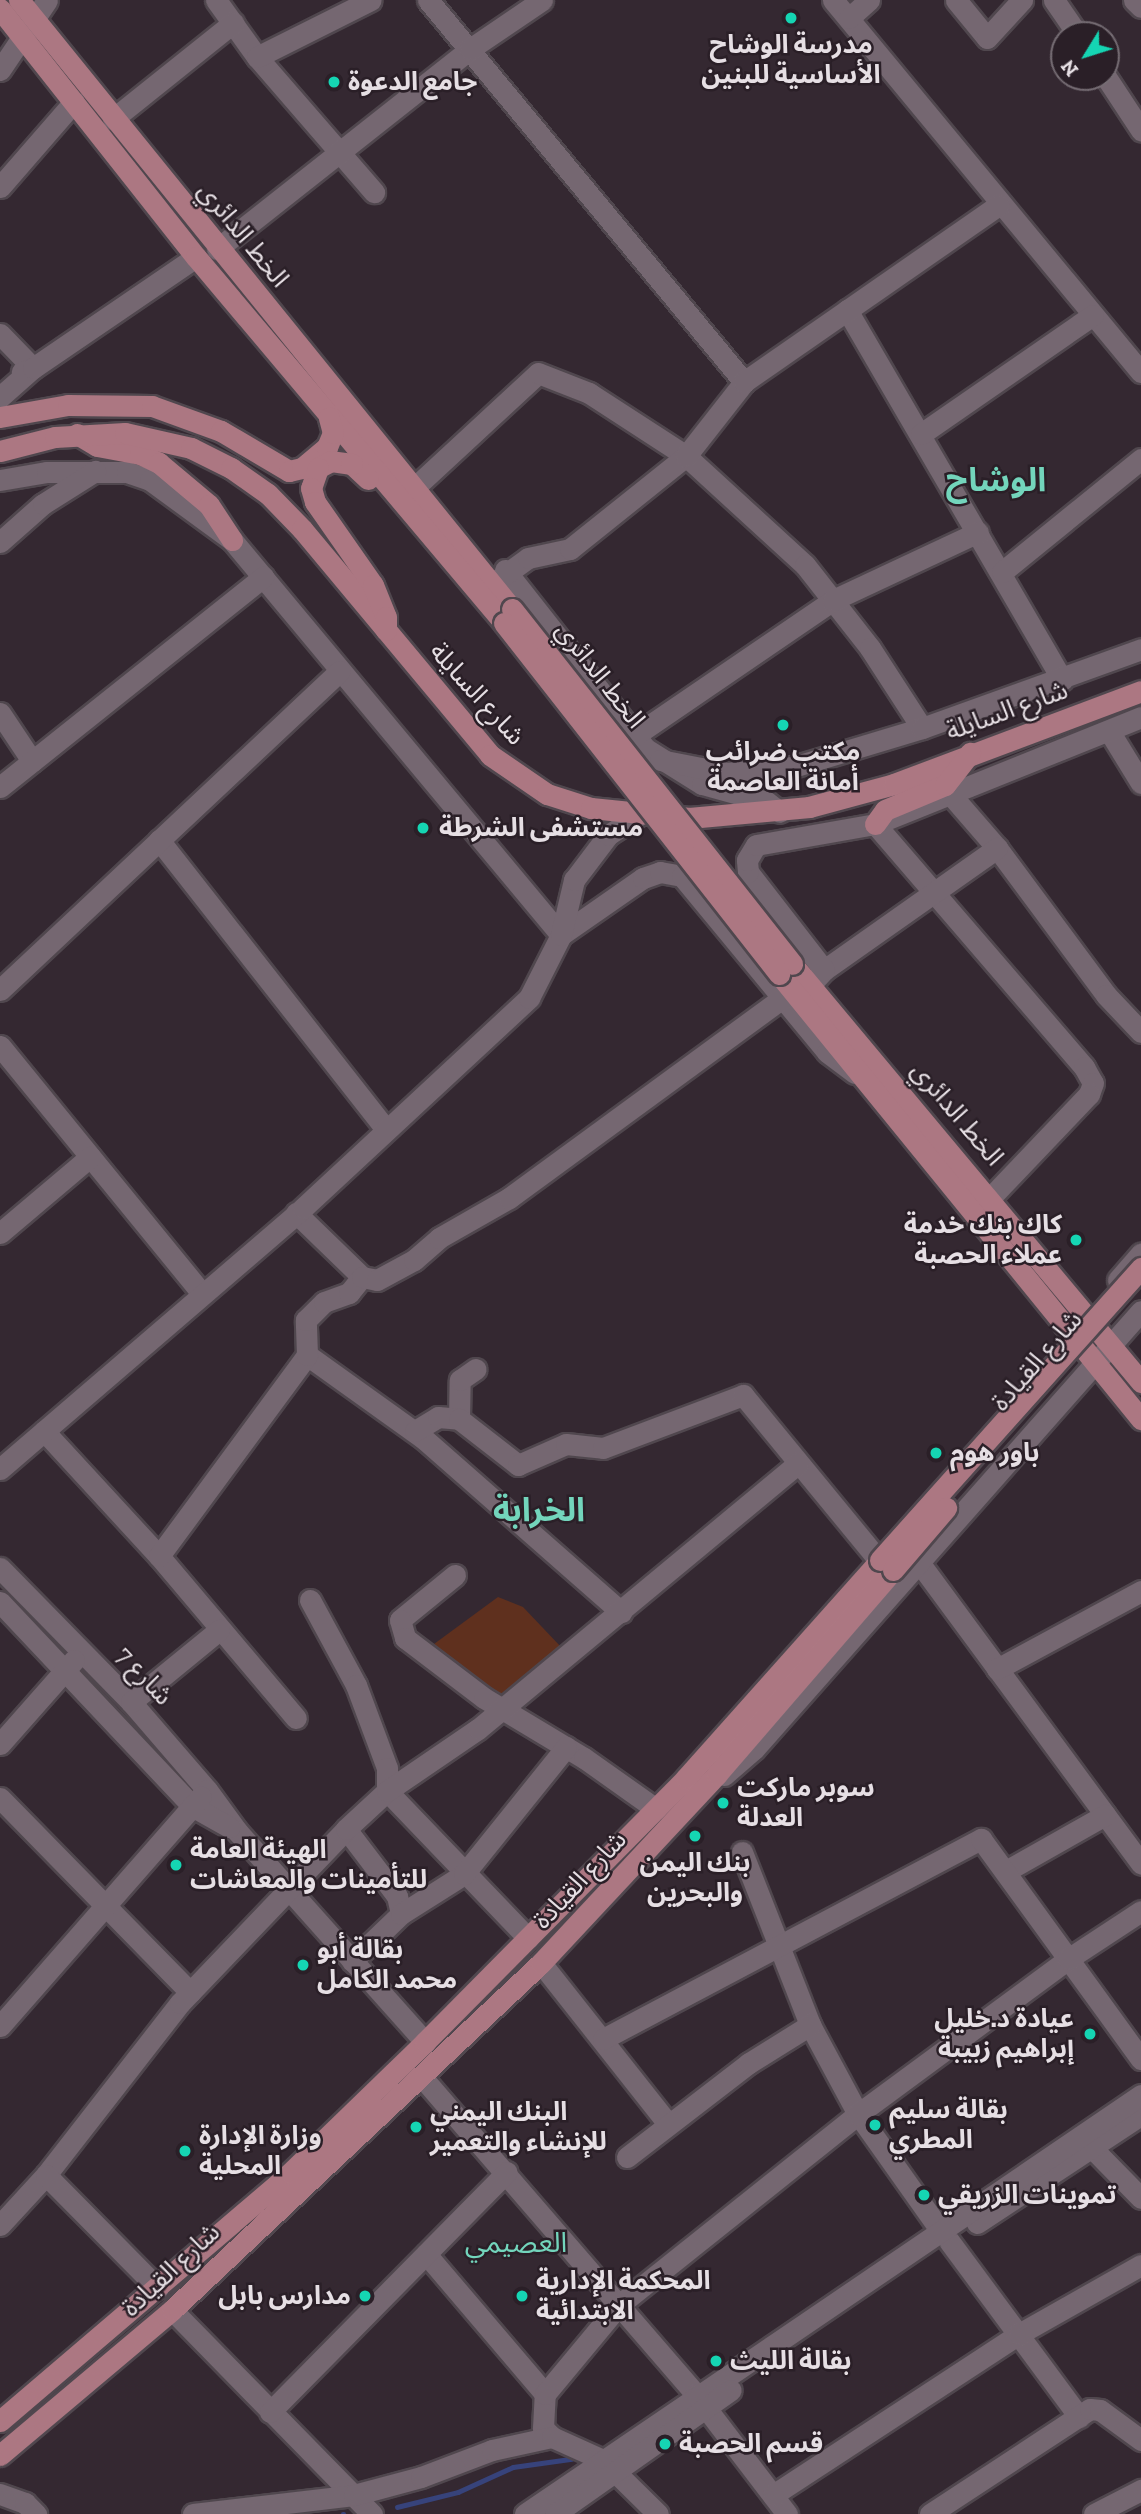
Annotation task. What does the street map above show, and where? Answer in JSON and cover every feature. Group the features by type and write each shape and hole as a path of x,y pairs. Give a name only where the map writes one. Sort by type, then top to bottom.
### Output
{"main road":[{"name":"الخط الدائري","path":"19,0 29,30 74,102 196,257 246,301 414,488 499,577 508,616"},
{"name":"الخط الدائري","path":"0,9 29,30 113,118 217,248 246,301 330,418 383,482 508,616 786,969 817,977 991,1197 1080,1323 1113,1346 1141,1382"},
{"path":"0,417 68,405 152,406 221,431 289,471 302,468 327,447 333,433 330,418"},
{"path":"77,434 97,446 140,454 159,463 209,505 232,540"},
{"name":"شارع السايلة","path":"0,451 77,434 147,436 191,448 231,468 284,510 474,738 508,770 568,803 637,816 719,817 780,812 866,793 1141,691"},
{"path":"383,482 367,479 352,464 338,460 318,468 311,488 315,502 373,585 386,617 386,632"},
{"path":"875,824 885,810 945,785 970,753"},
{"path":"786,969 864,1078 1080,1323 1098,1364 1141,1419"},
{"name":"شارع القيادة","path":"0,2455 172,2310 541,1963 883,1562 1141,1269"},
{"name":"شارع القيادة","path":"883,1562 1141,1285"},
{"name":"شارع القيادة","path":"0,2421 290,2173 425,2042 656,1808 694,1784"}],"street":[{"path":"0,70 47,0"},
{"path":"216,0 257,57 374,192"},
{"path":"257,57 371,0"},
{"path":"428,0 744,382"},
{"path":"217,248 470,49 542,0"},
{"path":"834,0 999,205 1141,372"},
{"path":"849,19 869,0"},
{"path":"956,0 987,38 1022,0"},
{"path":"1055,0 1069,21"},
{"path":"1134,0 1141,7"},
{"path":"113,118 233,23"},
{"path":"1115,91 1141,130"},
{"path":"0,187 74,102"},
{"path":"780,812 768,802 702,784 660,760 634,736 499,577 528,558 570,549 686,456 744,382 999,205"},
{"path":"0,397 33,368 196,257"},
{"path":"847,310 1002,572 1062,680"},
{"path":"921,435 1093,315"},
{"path":"0,334 33,368"},
{"path":"0,381 33,368"},
{"path":"414,488 538,373 589,393 686,456 805,565 833,600 922,728"},
{"path":"1002,572 1141,459"},
{"path":"0,542 43,504 95,471"},
{"path":"0,480 47,472 127,472 150,480 232,540 561,935"},
{"path":"634,736 833,600 978,532"},
{"path":"0,787 263,577"},
{"path":"660,760 726,773 771,771 922,728 1062,680 1141,649"},
{"path":"0,989 340,671"},
{"path":"0,713 32,761"},
{"path":"997,848 817,977 751,877 748,854 761,843 875,824 952,796 1141,717"},
{"path":"1109,731 1141,783"},
{"path":"952,796 997,848 1106,995 1141,1032"},
{"path":"0,1469 296,1213 529,998 561,935 571,889 589,856 608,835 637,816"},
{"path":"875,824 1084,1067 1093,1083 1088,1094 991,1197"},
{"path":"159,840 387,1130"},
{"path":"561,935 643,878 670,872 695,886 828,1052 864,1078"},
{"path":"296,1213 362,1277 377,1280 414,1260 439,1238 509,1198 784,997"},
{"path":"0,1046 202,1294"},
{"path":"0,1233 90,1157"},
{"path":"415,1432 438,1417 459,1419 518,1465 566,1444 603,1448 743,1395 883,1562 970,1450 1141,1254"},
{"path":"159,1556 307,1355 306,1320 324,1302 349,1293 362,1277"},
{"path":"694,1784 754,1749 918,1561 999,1477 1141,1311"},
{"path":"307,1355 415,1432 621,1612"},
{"path":"459,1419 460,1380 476,1369"},
{"path":"44,1431 159,1556 296,1718"},
{"path":"970,1450 987,1454 999,1477"},
{"path":"0,2225 46,2175 190,1992 346,1829 387,1791 478,1729 798,1463"},
{"path":"918,1561 1141,1864"},
{"name":"شارع 7","path":"0,1568 131,1702 207,1790 236,1832 425,2042"},
{"path":"455,1575 400,1620 405,1638 500,1708 566,1747 656,1808"},
{"path":"997,1669 1141,1591"},
{"path":"310,1600 356,1685 387,1768 387,1791 528,1938"},
{"name":"شارع 7","path":"0,1602 192,1806 236,1832"},
{"path":"131,1702 219,1630"},
{"path":"0,1744 83,1651"},
{"path":"352,1961 401,1914 464,1874 566,1747"},
{"path":"0,2026 207,1790"},
{"path":"0,1798 106,1902 190,1992"},
{"path":"1006,1871 1105,1815"},
{"path":"346,1829 397,1896 401,1914"},
{"path":"603,2039 981,1839 1141,2059"},
{"path":"742,1852 810,2025 858,2114 1079,2417"},
{"path":"658,2514 609,2466 552,2437 543,2428 545,2395 619,2305 858,2114 1068,1959 1141,1911"},
{"path":"541,1963 668,2124"},
{"path":"627,2157 749,2063 810,2025"},
{"path":"421,2076 507,2172 700,2401 786,2514"},
{"path":"526,2514 609,2466 700,2401 945,2236 1141,2095"},
{"path":"945,2236 1092,2148 1141,2115"},
{"path":"1092,2148 1141,2198"},
{"path":"270,2412 507,2172"},
{"path":"46,2175 158,2288"},
{"path":"426,2254 545,2395"},
{"path":"772,2495 1019,2334 1141,2265"},
{"path":"172,2310 372,2514"},
{"path":"930,2514 1090,2409 1100,2410 1141,2440"},
{"path":"193,2514 354,2495 421,2477 492,2450 552,2437"},
{"path":"555,2514 609,2466"},
{"path":"1094,2514 1141,2490"},
{"path":"0,2494 24,2502 36,2514"}],"shaded area":[{"path":"498,1597 523,1607 562,1648 498,1696 434,1644"}],"waterway":[{"path":"397,2507 458,2492 513,2467 571,2459"}],"place":[{"name":"مدرسة الوشاح الأساسية للبنين","path":"791,18"},
{"name":"جامع الدعوة","path":"334,82"},
{"name":"مكتب ضرائب أمانة العاصمة","path":"783,725"},
{"name":"مستشفى الشرطة","path":"423,828"},
{"name":"كاك بنك خدمة عملاء الحصبة","path":"1076,1240"},
{"name":"باور هوم","path":"936,1453"},
{"name":"سوبر ماركت العدلة","path":"723,1803"},
{"name":"بنك اليمن والبحرين","path":"695,1836"},
{"name":"الهيئة العامة للتأمينات والمعاشات","path":"176,1865"},
{"name":"بقالة أبو محمد الكامل","path":"303,1965"},
{"name":"عيادة د.خليل إبراهيم زبيبة","path":"1090,2034"},
{"name":"بقالة سليم المطري","path":"875,2125"},
{"name":"البنك اليمني للإنشاء والتعمير","path":"416,2127"},
{"name":"وزارة الإدارة المحلية","path":"185,2151"},
{"name":"تموينات الزريقي","path":"924,2195"},
{"name":"مدارس بابل","path":"365,2296"},
{"name":"المحكمة الإدارية الابتدائية","path":"522,2296"},
{"name":"بقالة الليث","path":"716,2361"},
{"name":"قسم الحصبة","path":"665,2444"}],"district":[{"name":"الوشاح","path":"996,480"},
{"name":"الخرابة","path":"539,1510"},
{"name":"العصيمي","path":"516,2243"}]}
